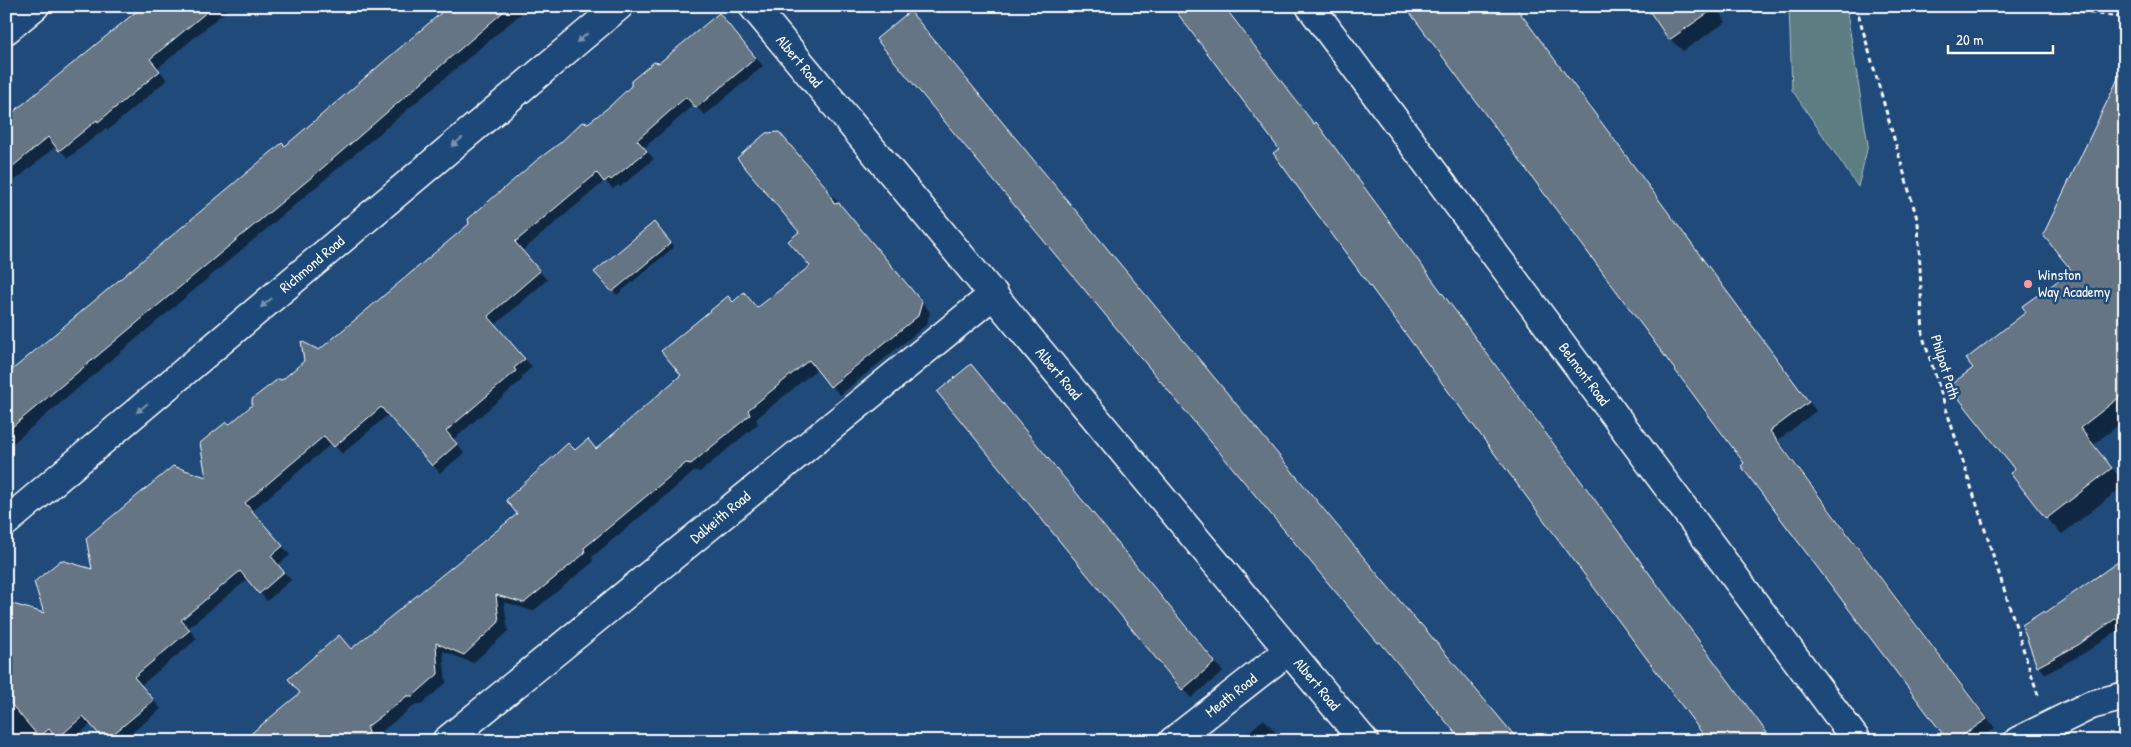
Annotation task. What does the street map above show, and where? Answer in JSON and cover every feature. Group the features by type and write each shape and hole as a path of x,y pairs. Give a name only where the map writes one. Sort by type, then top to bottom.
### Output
{"street":[{"path":"6,30 35,6"},
{"name":"Richmond Road","path":"6,522 619,6"},
{"name":"Albert Road","path":"753,6 1364,741"},
{"name":"Belmont Road","path":"1310,6 1857,741"},
{"name":"Dalkeith Road","path":"446,741 994,294"},
{"name":"Meath Road","path":"1173,741 1288,651"},
{"path":"2018,741 2091,704 2125,696"}],"path":[{"name":"Philpot Path","path":"1856,6 1918,222 1923,337 2039,698"},
{"path":"2045,6 2125,18"}],"green space":[{"path":"1789,6 1846,6 1868,145 1858,187 1792,90"}],"building":[{"path":"143,6 214,6 150,59 160,71 98,122 97,120 59,151 48,137 6,172 6,118"},
{"path":"449,6 510,6 319,171 6,432 6,375 282,143 285,146"},
{"path":"1172,6 1224,6 1314,124 1316,122 1773,741 1708,741 1361,274 1273,153 1279,149"},
{"path":"1405,6 1515,6 1809,402 1770,431 1987,719 1954,741 1948,741 1741,466 1744,463"},
{"path":"1646,6 1718,6 1669,40"},
{"path":"910,11 1419,624 1519,741 1462,741 1380,642 1378,643 876,39"},
{"path":"719,13 756,58 696,108 686,97 637,140 647,151 611,180 609,178 604,182 597,173 515,242 540,271 488,316 525,359 514,368 516,371 446,431 457,444 432,466 381,407 334,447 324,436 245,503 283,546 271,556 284,572 259,594 240,571 181,620 190,630 134,677 154,700 105,741 83,716 57,739 49,729 39,737 6,698 6,602 44,613 34,582 61,560 92,569 86,538 173,466 206,477 200,443 226,422 230,424 252,405 252,399 278,379 282,380 304,361 301,341 319,350 469,224 468,219 537,160 560,143 582,122 588,123 610,106 631,86 631,81 654,62 659,63"},
{"path":"2125,64 2125,393 2080,428 2112,468 2046,519 2010,473 2015,470 1949,386 1973,368 1966,359 2026,312 2022,306 2072,271 2043,235"},
{"path":"779,132 827,188 834,204 839,203 922,302 918,316 830,387 809,360 748,410 750,415 691,464 686,463 584,548 585,553 524,603 496,595 499,622 464,655 436,643 438,674 413,696 407,696 367,727 368,733 358,741 242,741 300,693 288,679 339,635 351,649 517,514 506,500 568,443 575,450 588,439 596,449 681,375 661,351 728,296 733,302 744,292 757,308 810,266 788,241 799,232 737,158 766,133"},
{"path":"654,222 671,243 612,292 594,272"},
{"path":"971,364 1215,662 1182,690 937,392"},
{"path":"2125,557 2125,612 2078,645 2037,667 2022,625 2044,611 2045,613"}],"place":[{"name":"Winston Way Academy","path":"2028,284"}]}
